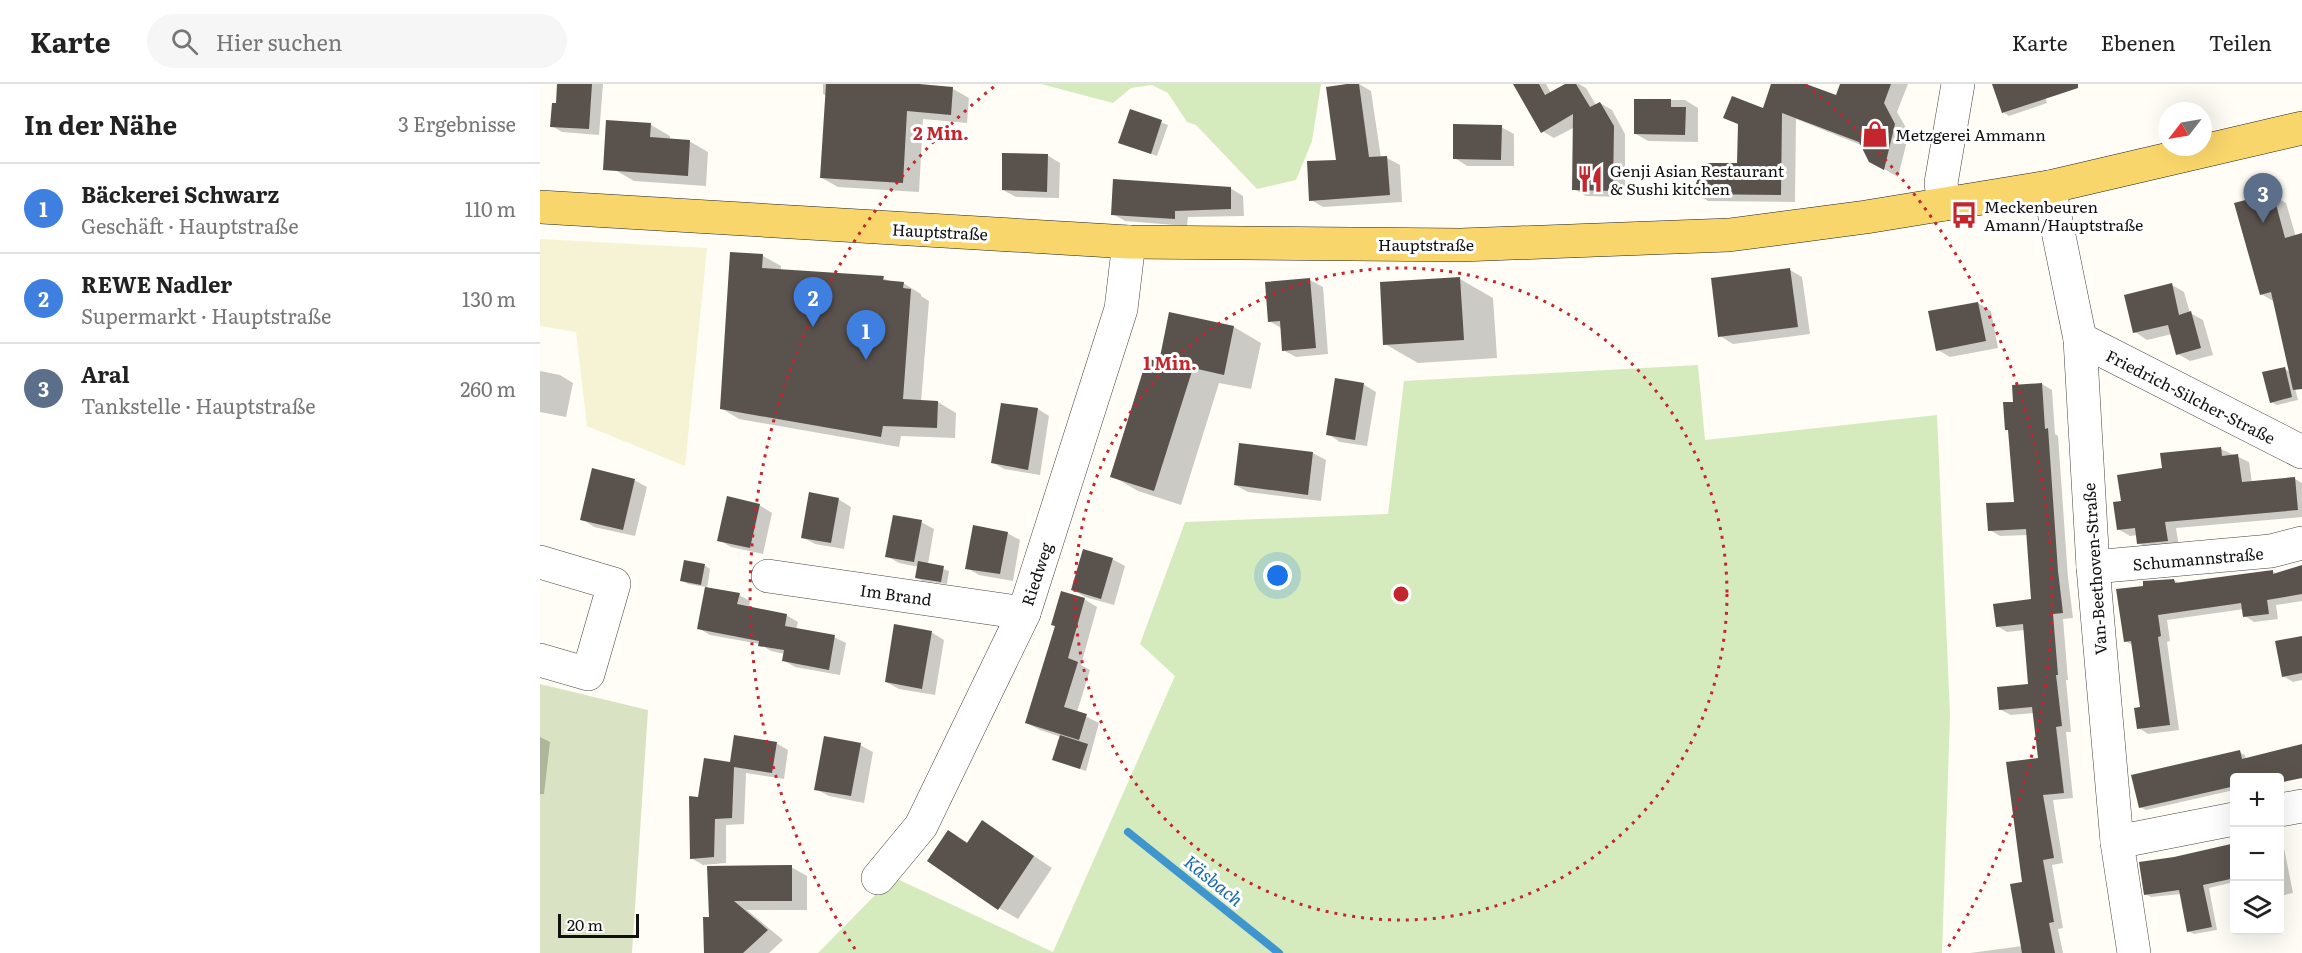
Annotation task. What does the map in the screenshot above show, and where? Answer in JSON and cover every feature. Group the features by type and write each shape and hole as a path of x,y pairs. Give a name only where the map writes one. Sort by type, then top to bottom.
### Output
{"main road":[{"name":"Hauptstraße","path":"540,207 1129,242 1461,245 1729,234 1866,217 2049,187 2302,128"}],"street":[{"path":"1944,204 1941,183 1958,84"},
{"name":"Van-Beethoven-Straße","path":"2049,187 2080,339 2093,567 2116,842 2134,953"},
{"name":"Riedweg","path":"878,878 921,826 1024,613 1121,309 1129,242"},
{"name":"Friedrich-Silcher-Straße","path":"2080,339 2302,452"},
{"name":"Schumannstraße","path":"2093,567 2271,551 2302,543"},
{"path":"540,562 614,584 588,674 540,660"},
{"name":"Im Brand","path":"768,576 1024,613"},
{"path":"2284,809 2302,806"},
{"path":"2116,842 2230,820"}],"shaded area":[{"path":"540,239 707,248 685,466 587,426 576,332 540,326"}],"green space":[{"path":"1041,84 1321,84 1312,141 1296,180 1257,189 1196,125 1187,122 1168,93 1152,85 1131,88 1113,103"},
{"path":"1698,365 1705,440 1937,415 1950,715 1942,953 818,953 893,877 1053,952 1175,676 1140,644 1185,522 1388,514 1404,381"},
{"path":"540,684 648,710 632,953 540,953"}],"building":[{"path":"557,84 592,84 589,129 550,127 552,103 556,103"},
{"path":"826,84 919,84 953,87 951,115 907,111 903,183 820,178"},
{"path":"1359,84 1369,157 1387,156 1390,195 1309,201 1307,161 1336,160 1326,87"},
{"path":"1513,84 1539,84 1545,95 1565,84 1576,84 1590,107 1600,102 1614,126 1613,191 1572,190 1573,114 1541,133"},
{"path":"1771,84 1806,84 1836,95 1840,84 1891,84 1884,103 1895,124 1884,170 1869,162 1859,142 1782,113 1781,195 1692,194 1704,163 1737,163 1738,124 1723,118 1732,96 1763,108"},
{"path":"1992,84 2078,84 2078,88 2002,113"},
{"path":"1634,99 1671,99 1671,107 1686,107 1685,135 1634,134"},
{"path":"1130,109 1162,120 1151,154 1118,143"},
{"path":"606,120 651,123 650,137 690,140 688,176 603,170"},
{"path":"1453,124 1502,125 1501,160 1453,159"},
{"path":"1002,153 1048,154 1047,192 1002,190"},
{"path":"1113,179 1231,187 1231,209 1175,211 1175,219 1111,215"},
{"path":"2273,193 2285,238 2302,233 2302,389 2293,390 2271,292 2260,295 2234,203"},
{"path":"730,252 763,254 762,268 884,276 883,280 904,282 903,288 911,289 903,399 938,401 937,428 883,426 881,437 720,409"},
{"path":"1790,268 1798,327 1718,337 1711,278"},
{"path":"1460,277 1464,340 1383,345 1380,282"},
{"path":"1310,278 1316,348 1282,351 1280,321 1268,322 1265,282"},
{"path":"2172,283 2179,315 2191,311 2201,348 2176,355 2168,325 2133,333 2124,295"},
{"path":"1978,302 1986,341 1936,351 1928,311"},
{"path":"1169,312 1234,326 1224,375 1193,368 1154,491 1110,477 1147,358 1159,362"},
{"path":"2285,367 2292,397 2270,403 2262,372"},
{"path":"1335,378 1364,383 1355,440 1326,435"},
{"path":"2042,383 2045,429 2048,428 2063,613 2053,614 2058,675 2056,675 2062,726 2056,727 2064,793 2043,795 2054,858 2043,860 2054,922 2049,923 2055,953 2022,953 2010,884 2022,882 2006,762 2038,758 2032,707 1999,710 1997,687 2028,684 2023,624 1996,627 1993,604 2031,599 2026,529 1988,531 1986,503 2014,502 2008,430 2005,430 2003,402 2013,402 2012,385"},
{"path":"1001,403 1038,408 1028,470 991,463"},
{"path":"1239,443 1313,452 1308,495 1234,485"},
{"path":"2221,447 2222,456 2238,454 2242,482 2295,477 2298,510 2165,522 2168,541 2137,544 2135,528 2117,530 2113,502 2121,501 2117,475 2162,468 2160,453"},
{"path":"592,468 635,479 623,530 580,520"},
{"path":"809,492 839,498 831,543 801,538"},
{"path":"727,496 760,504 750,548 717,541"},
{"path":"893,515 922,520 914,562 885,557"},
{"path":"973,525 1008,532 1000,574 965,569"},
{"path":"1083,549 1113,558 1101,599 1071,590"},
{"path":"684,560 705,564 701,585 680,581"},
{"path":"918,561 944,566 941,582 915,578"},
{"path":"2302,565 2302,594 2267,600 2269,614 2243,617 2241,603 2158,615 2161,636 2158,637 2170,725 2137,729 2134,708 2140,707 2131,641 2124,642 2116,589 2143,586 2143,581 2174,579 2175,583 2273,570 2273,574"},
{"path":"705,587 740,593 737,604 787,614 785,626 835,635 829,670 782,661 784,650 758,646 759,641 697,629"},
{"path":"1061,591 1085,598 1068,658 1078,662 1064,707 1087,714 1079,740 1025,723 1055,626 1051,625"},
{"path":"894,624 932,631 922,689 885,682"},
{"path":"2302,636 2302,673 2282,677 2275,641"},
{"path":"734,735 777,742 772,773 734,767 732,818 715,819 714,857 690,859 689,796 698,797 704,758 730,762"},
{"path":"1060,735 1088,744 1080,769 1052,760"},
{"path":"824,736 861,743 851,796 814,790"},
{"path":"2302,744 2302,778 2284,782 2284,773 2230,773 2230,787 2139,808 2131,775 2240,750 2242,759"},
{"path":"982,820 1034,856 998,910 927,861 948,830 967,843"},
{"path":"2230,844 2230,879 2203,885 2212,927 2187,932 2179,890 2144,895 2139,862 2174,857"},
{"path":"792,865 792,901 734,901 768,930 743,953 704,953 703,917 709,917 707,866"}],"waterway":[{"name":"Käsbach","path":"1128,832 1279,953"}],"place":[{"name":"Metzgerei Ammann","path":"1875,134"},
{"name":"Genji Asian Restaurant & Sushi kitchen","path":"1590,179"},
{"name":"Meckenbeuren Amann/Hauptstraße","path":"1964,215"},
{"name":"Aral","path":"2263,223"},
{"name":"REWE Nadler","path":"813,327"},
{"name":"Bäckerei Schwarz","path":"866,360"}]}
